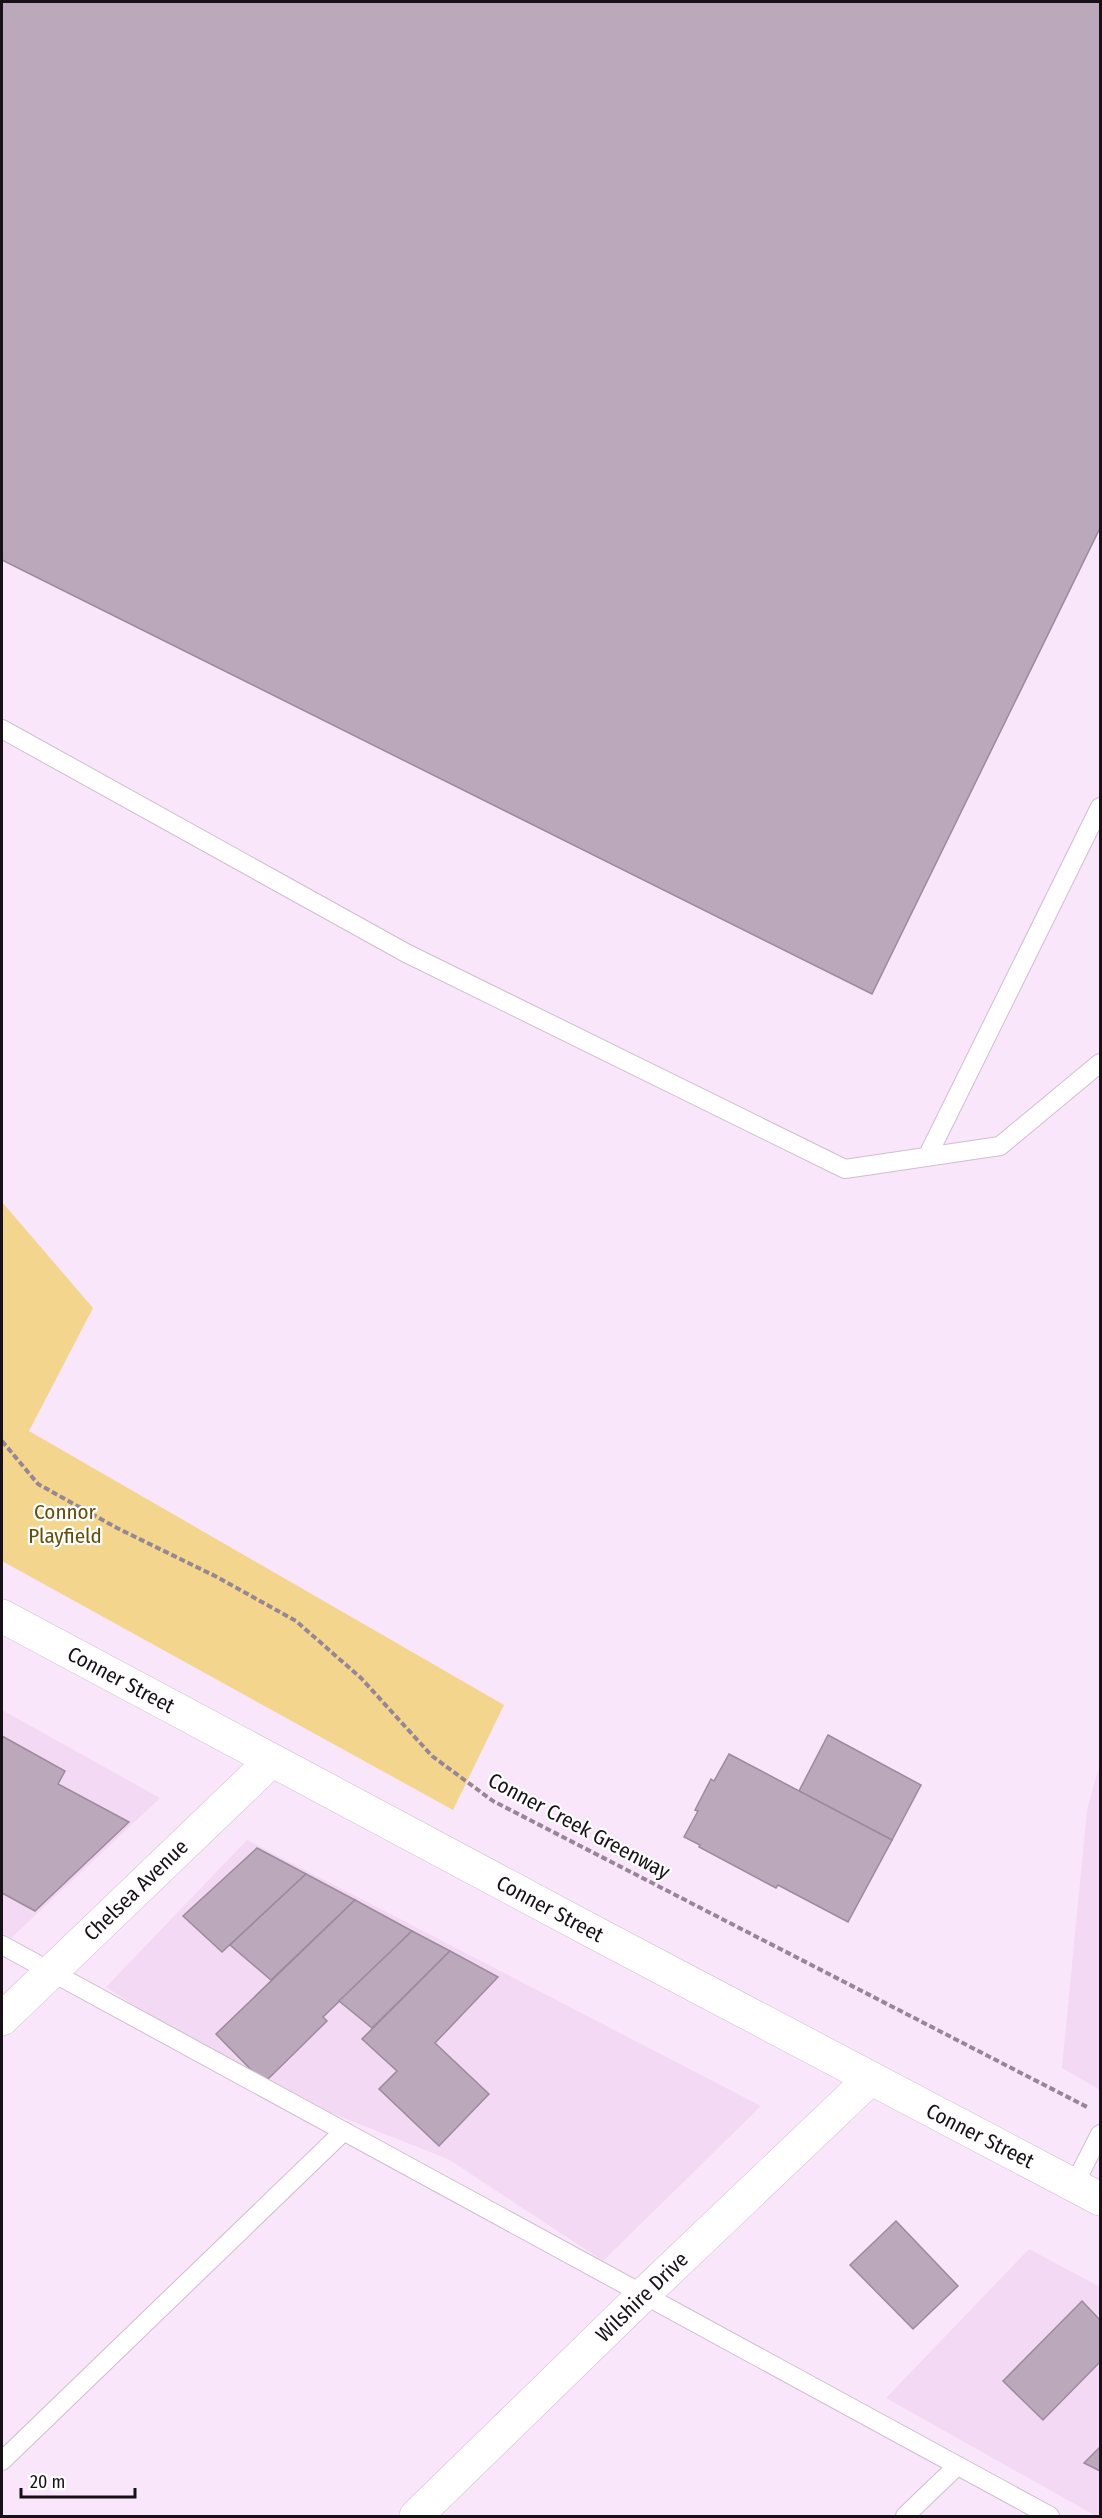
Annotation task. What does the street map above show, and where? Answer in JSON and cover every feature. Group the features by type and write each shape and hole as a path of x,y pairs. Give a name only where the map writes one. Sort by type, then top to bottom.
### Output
{"main road":[{"name":"Conner Street","path":"2,1616 870,2079 1087,2192"},
{"name":"Chelsea Avenue","path":"2,2019 271,1761"},
{"name":"Wilshire Drive","path":"416,2517 643,2295 870,2079"}],"lane":[{"path":"2,729 406,953 845,1168 1000,1146 1101,1063"},
{"path":"927,1157 1101,807"},
{"path":"2,1945 1050,2517"},
{"path":"2,2461 344,2131"},
{"path":"1087,2192 1101,2134"},
{"path":"905,2517 957,2466"}],"path":[{"name":"Conner Creek Greenway","path":"2,1441 38,1484 117,1528 217,1577 296,1621 360,1678 432,1756 493,1801 1090,2109"}],"shaded area":[{"path":"2,1710 160,1798 11,1938 2,1933"},
{"path":"1100,1763 1100,2090 1062,2068 1087,1810"},
{"path":"247,1840 761,2106 603,2261 448,2159 252,2082 106,1987"},
{"path":"1029,2249 1100,2287 1100,2516 1096,2516 886,2398"}],"green space":[{"name":"Connor Playfield","path":"2,1202 93,1308 29,1431 504,1705 453,1810 2,1561"}],"building":[{"path":"2,2 1100,2 1100,528 872,994 2,560"},
{"path":"828,1735 921,1785 892,1840 799,1791"},
{"path":"2,1736 65,1771 58,1784 129,1822 35,1911 2,1893"},
{"path":"729,1754 892,1840 848,1922 778,1885 776,1888 684,1837 711,1779 714,1781"},
{"path":"257,1848 306,1874 222,1952 183,1916"},
{"path":"306,1874 355,1900 271,1980 230,1945"},
{"path":"355,1900 412,1931 323,2017 327,2021 264,2083 216,2034"},
{"path":"412,1931 450,1951 372,2028 339,2001"},
{"path":"450,1951 498,1977 435,2043 489,2094 439,2146 379,2089 397,2071 362,2039"},
{"path":"896,2221 958,2286 913,2329 850,2265"},
{"path":"1082,2301 1100,2320 1100,2362 1043,2420 1003,2381"},
{"path":"1100,2447 1100,2471 1084,2463"}]}
